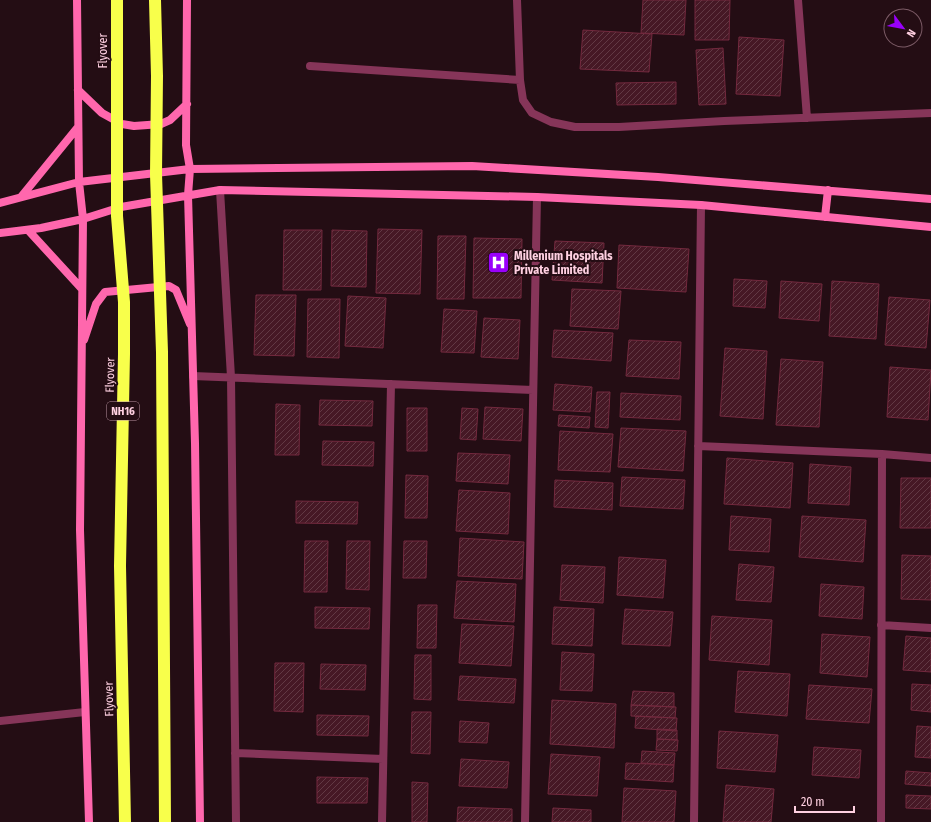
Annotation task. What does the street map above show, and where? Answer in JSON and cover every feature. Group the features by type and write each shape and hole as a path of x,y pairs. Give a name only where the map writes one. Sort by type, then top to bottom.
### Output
{"highway":[{"name":"Flyover","path":"117,0 117,216 124,302 120,566 125,822"},
{"path":"155,0 157,76 156,174 162,360 165,822"}],"street":[{"path":"77,0 79,182 83,219 80,530 89,822"},
{"path":"188,0 186,145 190,169 188,195 195,443 200,822"},
{"path":"517,0 520,80 523,100 532,113 551,122 575,127 931,114"},
{"path":"798,0 807,118"},
{"path":"310,66 520,80"},
{"path":"78,90 102,113 122,124 128,125 161,124 170,120 187,104"},
{"path":"20,198 78,127"},
{"path":"0,203 79,182 190,169 472,166 658,177 931,199"},
{"path":"220,190 231,377 236,822"},
{"path":"0,233 41,228 83,219 121,207 220,190 537,197 701,205 931,227"},
{"path":"825,217 828,190"},
{"path":"525,822 537,197"},
{"path":"694,822 701,205"},
{"path":"28,230 82,289"},
{"path":"82,347 96,304 105,292 169,286 176,290 192,330"},
{"path":"193,376 533,390"},
{"path":"382,822 390,384"},
{"path":"698,446 882,454 931,458"},
{"path":"881,822 882,454"},
{"path":"881,625 931,628"},
{"path":"0,721 85,712"},
{"path":"235,753 384,759"}],"building":[{"path":"643,0 686,0 684,35 641,33"},
{"path":"695,0 730,0 729,40 695,40"},
{"path":"583,30 652,34 649,72 580,69"},
{"path":"739,37 784,40 780,96 736,94"},
{"path":"723,48 726,104 699,105 696,50"},
{"path":"676,82 676,104 617,105 616,83"},
{"path":"378,229 422,230 420,294 376,293"},
{"path":"284,230 322,230 321,290 283,290"},
{"path":"332,230 367,231 366,287 331,286"},
{"path":"438,236 466,236 464,299 437,299"},
{"path":"474,238 522,239 521,298 473,298"},
{"path":"555,241 604,243 602,283 552,280"},
{"path":"619,245 689,249 686,292 617,288"},
{"path":"734,279 767,281 765,308 733,306"},
{"path":"781,281 822,284 819,321 779,318"},
{"path":"832,281 879,284 876,339 829,336"},
{"path":"572,289 621,291 618,329 570,326"},
{"path":"256,295 296,295 294,356 254,355"},
{"path":"348,296 386,298 383,348 345,346"},
{"path":"889,297 930,300 926,348 885,345"},
{"path":"308,299 340,299 339,358 307,357"},
{"path":"444,309 477,311 474,353 441,352"},
{"path":"484,318 520,320 518,359 481,357"},
{"path":"554,330 613,333 611,361 552,357"},
{"path":"629,340 681,342 679,379 626,376"},
{"path":"725,348 767,351 763,419 720,416"},
{"path":"781,359 823,362 819,427 776,425"},
{"path":"890,367 931,370 928,420 887,417"},
{"path":"555,384 592,387 590,412 553,410"},
{"path":"597,392 610,392 608,428 595,427"},
{"path":"621,393 681,396 680,420 620,417"},
{"path":"320,400 373,401 372,426 319,425"},
{"path":"276,404 300,405 299,455 275,455"},
{"path":"485,407 523,409 521,441 483,439"},
{"path":"407,408 427,408 427,451 407,451"},
{"path":"462,408 478,409 476,440 460,439"},
{"path":"559,415 590,417 589,428 558,426"},
{"path":"621,428 686,431 683,471 618,467"},
{"path":"560,431 613,434 610,472 558,470"},
{"path":"323,441 374,442 373,466 322,465"},
{"path":"458,453 510,455 508,484 456,481"},
{"path":"727,458 793,463 790,508 724,504"},
{"path":"810,464 851,467 849,505 808,503"},
{"path":"406,475 428,476 427,518 405,518"},
{"path":"622,477 685,480 683,509 620,506"},
{"path":"901,478 931,478 931,528 900,528"},
{"path":"555,480 613,483 612,510 554,507"},
{"path":"459,490 510,493 508,534 456,531"},
{"path":"296,501 358,502 357,524 296,523"},
{"path":"731,516 771,519 769,552 729,550"},
{"path":"802,516 866,520 863,562 799,557"},
{"path":"460,538 524,542 522,579 458,576"},
{"path":"305,541 328,541 327,592 304,592"},
{"path":"347,541 370,541 369,590 346,589"},
{"path":"404,541 427,541 426,578 403,578"},
{"path":"902,555 931,556 931,600 901,599"},
{"path":"619,557 666,560 663,598 617,595"},
{"path":"739,564 774,567 771,602 736,600"},
{"path":"562,565 605,567 603,603 560,600"},
{"path":"457,581 516,584 514,622 454,618"},
{"path":"821,584 864,587 862,619 819,616"},
{"path":"418,605 437,605 436,648 417,648"},
{"path":"315,607 370,608 369,629 315,628"},
{"path":"554,607 594,609 592,646 552,644"},
{"path":"625,609 673,612 670,646 622,644"},
{"path":"712,616 772,620 769,665 709,660"},
{"path":"462,624 514,626 511,666 459,663"},
{"path":"822,634 870,637 867,677 820,673"},
{"path":"906,636 931,638 931,672 903,670"},
{"path":"562,652 594,654 592,691 560,690"},
{"path":"415,655 431,655 431,700 414,699"},
{"path":"275,663 304,663 303,712 274,711"},
{"path":"321,664 366,665 365,690 320,689"},
{"path":"738,671 790,674 787,716 735,712"},
{"path":"460,676 516,679 514,703 458,700"},
{"path":"912,684 931,685 931,712 911,710"},
{"path":"809,685 872,689 869,723 806,719"},
{"path":"633,691 674,693 674,707 631,705"},
{"path":"552,700 616,704 614,748 550,744"},
{"path":"631,705 676,707 675,718 631,716"},
{"path":"412,712 431,712 430,754 411,753"},
{"path":"317,715 369,716 368,736 317,735"},
{"path":"636,716 677,718 676,731 635,728"},
{"path":"460,721 489,723 487,743 459,742"},
{"path":"917,726 931,727 931,758 915,757"},
{"path":"657,729 677,730 677,740 657,739"},
{"path":"719,731 778,735 775,772 717,768"},
{"path":"657,739 678,740 677,751 656,750"},
{"path":"814,747 861,750 859,778 812,775"},
{"path":"642,751 675,753 674,765 641,763"},
{"path":"551,754 600,757 597,796 548,794"},
{"path":"461,759 509,762 507,788 459,786"},
{"path":"626,763 674,765 673,782 625,779"},
{"path":"906,771 931,773 931,786 905,784"},
{"path":"317,777 368,778 367,803 317,803"},
{"path":"412,782 428,783 427,822 412,822"},
{"path":"726,785 774,789 771,822 723,822"},
{"path":"624,788 676,791 674,822 622,822"},
{"path":"906,795 931,796 931,809 906,808"},
{"path":"458,807 512,809 512,822 457,822"},
{"path":"553,808 591,810 591,822 552,822"}],"place":[{"name":"Millenium Hospitals Private Limited","path":"499,263"}]}
